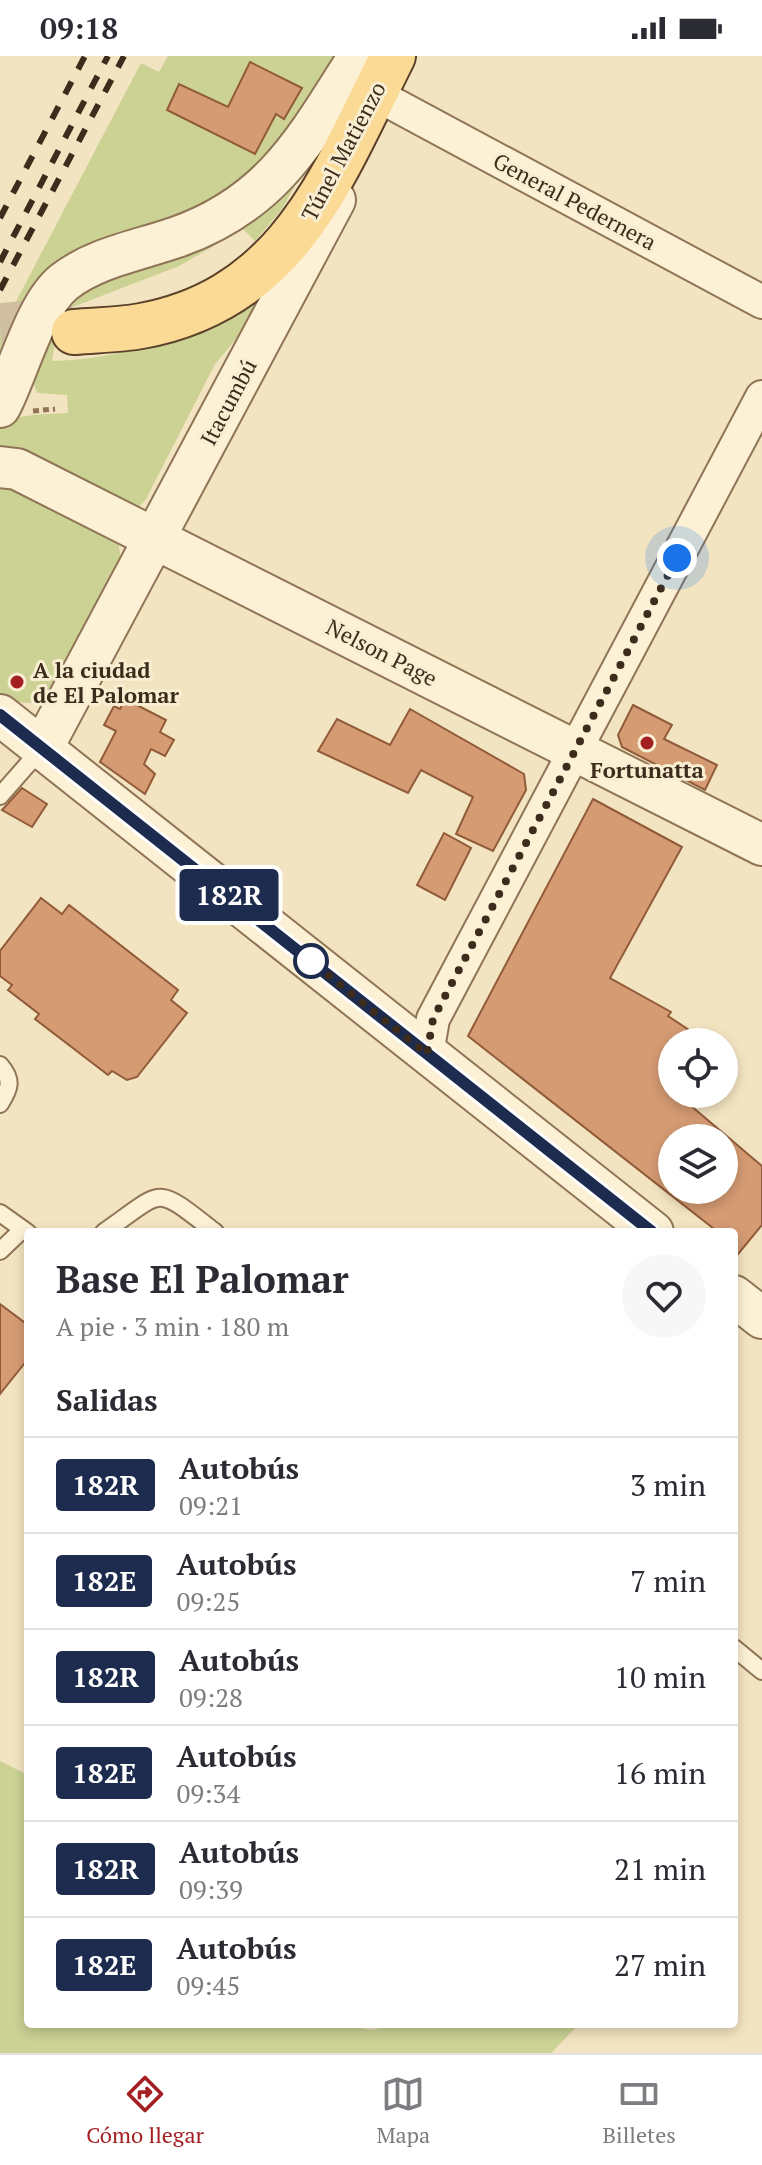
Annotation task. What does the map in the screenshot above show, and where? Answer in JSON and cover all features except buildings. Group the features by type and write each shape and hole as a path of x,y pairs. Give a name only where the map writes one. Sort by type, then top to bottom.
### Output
{"main road":[{"name":"Túnel Matienzo","path":"376,56 290,220 250,261 220,281 153,310 73,326 139,327 195,310 233,290 270,261 306,222 393,56"}],"street":[{"path":"0,407 43,311 62,283 92,265 180,236 251,200 272,181 305,139 359,56"},
{"name":"Itacumbú","path":"43,747 410,56"},
{"name":"General Pedernera","path":"388,101 762,302"},
{"path":"427,1054 433,1019 762,397"},
{"name":"Nelson Page","path":"0,467 17,469 762,845"},
{"path":"0,715 648,1228"},
{"path":"738,1299 762,1318"}],"lane":[{"path":"0,796 43,747"},
{"path":"0,1065 10,1077 10,1088 0,1104"},
{"path":"109,1228 150,1198 160,1196 173,1199 210,1228"},
{"path":"0,1213 24,1230"},
{"path":"0,1251 24,1232"},
{"path":"738,1651 762,1671"}],"green space":[{"path":"168,56 344,56 232,200 106,252 0,382 0,332 141,63 159,72"},
{"path":"337,109 282,209 255,241 243,229 179,266 60,312 52,361 84,359 141,348 167,338 216,314 268,280 253,319 215,364 146,499 136,510 0,455 0,427 7,422 32,415 68,413 67,395 37,393 30,374 64,295 182,241"},
{"path":"0,482 118,541 122,564 62,681 31,703 0,701"},
{"path":"0,1761 24,1773 24,2028 575,2028 551,2053 0,2053"}],"tunnel":[{"path":"0,325 73,319"}],"railway":[{"path":"0,218 85,56"},
{"path":"0,262 108,56"},
{"path":"0,290 124,56"}],"bus line":[{"name":"182R","path":"0,715 68,765 373,1012 647,1228"}],"place":[{"name":"A la ciudad de El Palomar","path":"17,682"},
{"name":"Fortunatta","path":"647,743"}],"route":[{"path":"311,961 303,955 427,1054 433,1019 677,558"}]}
